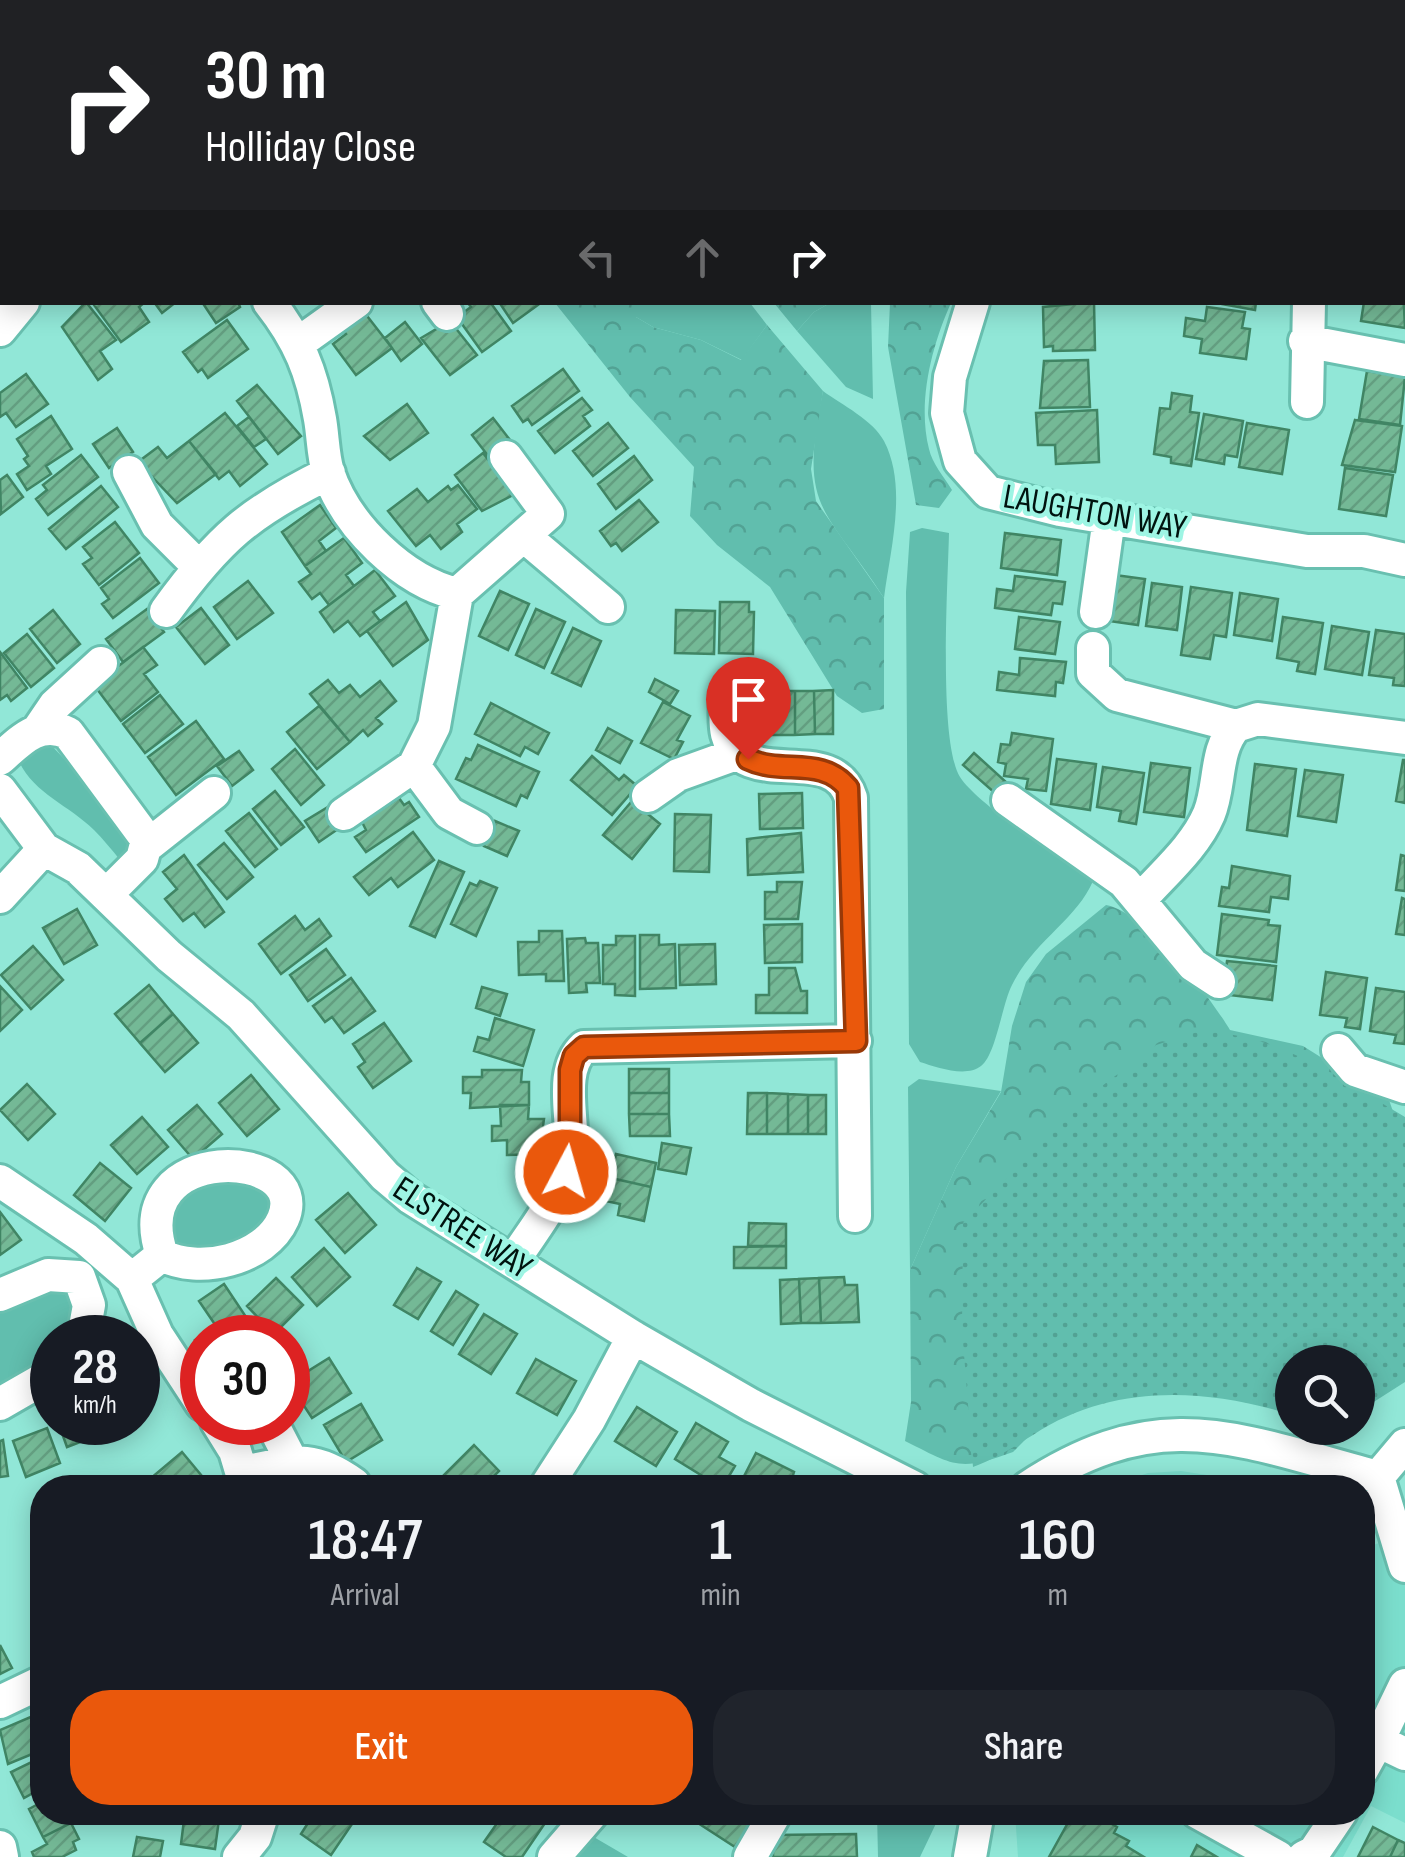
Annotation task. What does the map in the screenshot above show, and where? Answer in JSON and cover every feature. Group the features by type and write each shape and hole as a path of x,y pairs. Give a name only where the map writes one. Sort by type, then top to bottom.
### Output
{"street":[{"path":"0,330 21,305"},
{"path":"271,305 300,342 310,368 328,473 355,519 389,557 423,582 457,594"},
{"path":"300,342 352,305"},
{"name":"LAUGHTON WAY","path":"972,305 949,395 951,438 960,462 988,492 1110,518 1307,551 1364,551 1405,560"},
{"path":"1307,402 1305,340 1309,305"},
{"path":"1305,340 1405,360"},
{"path":"506,457 536,525 608,607"},
{"path":"129,472 157,524 198,566"},
{"path":"166,611 198,566 256,510 328,473"},
{"path":"1096,612 1110,518"},
{"path":"344,814 414,766 434,726 457,594 536,525"},
{"path":"1093,648 1093,673 1117,695 1236,726 1258,719 1405,738"},
{"path":"0,759 38,730 54,705 101,663"},
{"path":"726,694 726,732 739,753 758,764 819,768 848,788 856,1041 855,1216"},
{"path":"1141,898 1200,832 1214,800 1221,751 1236,726"},
{"path":"38,730 68,733 144,830 147,846 142,860 106,894"},
{"path":"648,796 678,775 739,753"},
{"path":"414,766 449,813 477,828"},
{"name":"ELSTREE WAY","path":"0,790 44,849 78,868 169,956 241,1014 385,1176 442,1218 633,1337 752,1405 889,1475"},
{"path":"147,846 214,792"},
{"path":"1008,800 1105,867 1141,898 1193,965 1219,982"},
{"path":"0,897 44,849"},
{"path":"514,1260 566,1172 570,1154 570,1070 574,1056 584,1047 856,1041"},
{"path":"1338,1050 1355,1070 1405,1087"},
{"path":"0,1182 103,1251 132,1278 157,1335 180,1370"},
{"path":"79,1277 103,1251"},
{"path":"132,1278 162,1255"},
{"path":"0,1295 48,1275 79,1277"},
{"path":"79,1277 90,1304 88,1315"},
{"path":"553,1475 633,1337"},
{"path":"0,1404 30,1387"},
{"path":"1049,1475 1114,1445 1176,1432 1241,1440 1371,1475"},
{"path":"228,1445 242,1475"},
{"path":"284,1445 292,1462"},
{"path":"1378,1477 1405,1445"},
{"path":"258,1475 292,1462 318,1462 339,1475"},
{"path":"1378,1477 1405,1566"},
{"path":"1391,1747 1405,1686"},
{"path":"0,1702 30,1688"},
{"path":"238,1857 255,1837 258,1825"},
{"path":"554,1857 582,1825"},
{"path":"750,1857 768,1825"},
{"path":"970,1857 976,1825"},
{"path":"1220,1825 1278,1857"},
{"path":"1304,1857 1314,1852 1332,1825"},
{"path":"0,1848 2,1857"}],"shaded area":[{"path":"1181,1471 1207,1475 1142,1475"},
{"path":"1405,1533 1405,1823 1375,1808 1375,1544"},
{"path":"1016,1825 1361,1825 1343,1857 1018,1857"}],"green space":[{"path":"557,305 636,305 636,317 653,327 701,340 741,360 767,325 823,391 811,469 816,501 884,598 884,709 862,713 837,696 770,587 717,545 690,516 694,467 630,397"},
{"path":"636,305 752,305 767,325 742,360 701,340 653,327 636,317"},
{"path":"776,305 826,305 814,312 797,331"},
{"path":"826,305 871,305 873,399 846,387 797,331"},
{"path":"890,305 950,305 933,355 926,393 929,449 952,490 939,508 916,505 888,347"},
{"path":"823,391 872,426 891,459 895,519 884,598 832,523 815,485 816,431"},
{"path":"922,528 949,533 947,697 953,758 960,777 1002,816 1093,881 1077,907 1021,970 1008,993 986,1060 967,1071 920,1062 909,1044 906,592 910,532"},
{"path":"50,744 91,787 131,848 120,860 94,830 24,771 18,759 24,751"},
{"path":"1106,905 1140,923 1176,957 1230,1030 1303,1046 1389,1100 1404,1143 1324,1140 1013,1452 968,1464 947,1461 905,1441 911,1402 910,1270 956,1167 1001,1092 1012,1026 1026,982 1046,954"},
{"path":"1200,1031 1257,1040 1332,1073 1405,1117 1405,1382 1375,1401 1375,1345 1275,1345 1275,1410 1194,1396 1127,1399 1063,1418 973,1467 962,1329 963,1223 1077,1105 1156,1045"},
{"path":"919,1079 1001,1091 956,1167 910,1270 908,1087"},
{"path":"244,1176 273,1199 263,1231 210,1252 174,1244 170,1228 178,1204 202,1189"},
{"path":"57,1290 74,1300 73,1315 30,1315 30,1374 0,1395 0,1307 32,1293"},
{"path":"877,1825 935,1825 920,1857 878,1857"},
{"path":"592,1836 628,1857 573,1857"}],"building":[{"path":"83,305 88,305 116,340 100,351 112,369 98,380 62,327"},
{"path":"94,305 141,305 139,307 149,322 121,342"},
{"path":"156,305 172,305 162,313"},
{"path":"204,305 239,305 240,307 216,323"},
{"path":"492,305 511,331 482,352 457,317 471,307"},
{"path":"501,305 538,305 513,323"},
{"path":"1094,305 1095,350 1053,351 1053,346 1044,347 1043,307"},
{"path":"1228,305 1256,305 1255,310"},
{"path":"1364,305 1404,305 1405,328 1361,321"},
{"path":"1207,307 1245,312 1242,328 1250,329 1246,359 1200,353 1202,339 1184,336 1186,318 1205,321"},
{"path":"364,312 392,348 356,375 333,344 346,334 342,329"},
{"path":"227,320 248,349 208,378 202,369 198,372 183,352"},
{"path":"450,321 477,355 450,375 421,338"},
{"path":"405,322 422,344 401,361 385,338"},
{"path":"1088,360 1090,407 1040,408 1044,361"},
{"path":"563,369 579,391 532,425 528,419 523,422 512,406"},
{"path":"1367,371 1405,377 1400,425 1359,419"},
{"path":"26,374 48,404 16,427 6,413 0,417 0,393"},
{"path":"257,385 301,436 278,454 237,401"},
{"path":"1172,393 1192,396 1190,412 1199,413 1191,466 1171,463 1171,457 1154,454 1160,408 1170,409"},
{"path":"582,398 592,410 583,416 590,426 555,453 538,431"},
{"path":"407,404 428,433 390,460 364,436"},
{"path":"1097,410 1099,462 1056,464 1055,445 1038,445 1036,413"},
{"path":"225,413 267,464 240,486 229,471 219,479 189,441"},
{"path":"1204,414 1243,421 1237,457 1225,455 1224,464 1196,459"},
{"path":"51,416 72,449 46,466 51,474 27,490 17,474 29,466 24,459 28,456 17,439"},
{"path":"249,417 266,439 254,447 237,426"},
{"path":"493,418 510,440 489,457 472,435"},
{"path":"1355,420 1402,426 1395,472 1342,465"},
{"path":"608,423 628,448 593,476 573,451"},
{"path":"1247,423 1289,430 1282,474 1239,467"},
{"path":"117,428 133,452 109,468 93,444"},
{"path":"189,441 216,474 177,503 138,462 158,447 167,458"},
{"path":"483,453 515,494 482,511 455,475"},
{"path":"81,455 98,477 48,515 36,499 47,490 43,485"},
{"path":"634,456 652,480 616,509 598,484"},
{"path":"1345,468 1393,475 1386,516 1339,509"},
{"path":"7,475 23,497 1,514 0,480"},
{"path":"458,485 477,509 457,524 462,532 441,549 430,535 416,546 388,511 417,489 428,502 448,486 451,490"},
{"path":"101,486 118,507 66,549 49,529"},
{"path":"639,500 658,522 622,551 616,543 611,546 600,531"},
{"path":"320,505 336,528 319,541 326,551 305,566 282,532"},
{"path":"115,522 139,553 99,585 83,564 92,558 83,547"},
{"path":"1005,533 1061,540 1057,575 1001,568"},
{"path":"344,538 362,563 346,575 354,586 329,605 320,593 312,599 299,582 311,574 305,566"},
{"path":"140,558 159,583 113,618 102,604 109,599 101,588"},
{"path":"375,570 395,596 373,612 380,621 360,636 348,621 334,632 320,612"},
{"path":"1115,575 1145,579 1138,625 1109,621"},
{"path":"1015,576 1065,582 1062,604 1053,603 1051,615 995,608 997,589 1013,591"},
{"path":"248,581 273,613 237,639 214,607"},
{"path":"1152,583 1182,587 1177,630 1146,626"},
{"path":"1191,587 1232,593 1226,637 1214,635 1210,659 1181,655"},
{"path":"500,591 529,604 508,650 479,636"},
{"path":"1240,593 1278,599 1272,641 1234,635"},
{"path":"406,602 428,640 393,666 367,631"},
{"path":"720,602 749,602 749,612 754,612 753,654 719,653"},
{"path":"201,608 229,645 205,664 176,627"},
{"path":"147,609 164,632 123,662 106,639"},
{"path":"536,609 565,622 544,668 516,655"},
{"path":"53,610 80,644 57,663 30,629"},
{"path":"676,610 715,611 714,654 675,653"},
{"path":"1019,617 1060,622 1055,654 1015,649"},
{"path":"1283,617 1323,623 1315,674 1297,671 1299,662 1277,658"},
{"path":"1332,626 1369,632 1362,675 1325,669"},
{"path":"573,628 601,641 581,686 552,673"},
{"path":"1376,630 1405,634 1405,686 1393,685 1394,678 1369,675"},
{"path":"27,634 54,668 31,687 4,653"},
{"path":"143,647 157,665 144,674 158,692 121,721 94,685"},
{"path":"0,652 27,688 11,701 7,695 0,700"},
{"path":"1020,658 1066,662 1063,683 1056,682 1055,696 997,690 999,672 1019,675"},
{"path":"655,679 678,691 670,704 649,692"},
{"path":"328,680 339,693 350,685 360,697 380,681 396,701 376,718 382,724 368,736 363,730 350,742 310,694"},
{"path":"833,690 833,734 815,734 814,691"},
{"path":"772,691 795,691 795,735 772,735"},
{"path":"795,691 814,691 815,734 795,735"},
{"path":"160,695 183,724 145,753 123,724"},
{"path":"663,702 690,716 677,740 683,742 674,759 641,743"},
{"path":"491,703 549,733 538,754 525,747 520,756 475,734"},
{"path":"319,706 350,742 317,769 287,732"},
{"path":"196,721 224,759 176,795 148,757"},
{"path":"608,728 632,741 620,763 596,750"},
{"path":"1012,733 1053,739 1046,791 1026,789 1028,779 1004,776 1006,764 998,762 1001,744 1010,745"},
{"path":"478,745 539,772 527,798 521,795 516,806 456,779 466,758 471,760"},
{"path":"295,749 324,785 301,805 272,769"},
{"path":"239,751 253,770 232,786 217,766"},
{"path":"974,753 1006,782 996,794 963,765"},
{"path":"592,756 619,780 624,775 637,786 612,815 571,780"},
{"path":"1057,759 1096,764 1090,810 1051,804"},
{"path":"1405,760 1405,803 1396,801"},
{"path":"1151,763 1190,768 1184,817 1144,812"},
{"path":"1255,764 1296,769 1287,836 1247,830"},
{"path":"1103,767 1144,773 1136,824 1119,821 1121,811 1097,807"},
{"path":"1305,770 1343,775 1336,822 1298,816"},
{"path":"275,791 304,827 281,845 253,809"},
{"path":"802,793 803,828 760,829 759,794"},
{"path":"399,798 404,805 409,802 419,817 366,852 355,837 366,830 362,822"},
{"path":"632,801 660,824 632,859 603,835"},
{"path":"328,807 341,827 319,842 305,821"},
{"path":"249,813 277,849 255,867 226,831"},
{"path":"675,814 711,815 709,872 674,871"},
{"path":"495,821 519,831 507,856 484,846"},
{"path":"413,832 434,860 398,887 391,878 369,895 354,877"},
{"path":"801,833 803,872 748,875 747,839"},
{"path":"224,843 253,877 227,899 198,865"},
{"path":"184,855 224,912 205,927 194,913 183,921 165,899 177,889 163,872"},
{"path":"1401,855 1405,856 1405,891 1396,890"},
{"path":"439,861 464,872 435,937 410,926"},
{"path":"1232,866 1290,876 1288,899 1271,897 1269,912 1219,906 1222,887 1229,888"},
{"path":"480,881 497,888 476,936 451,924 470,883 477,886"},
{"path":"777,882 802,882 798,919 765,919 765,892 777,892"},
{"path":"1402,898 1405,899 1405,935 1396,934"},
{"path":"77,909 97,945 64,964 43,928"},
{"path":"1222,914 1269,920 1268,925 1280,926 1276,962 1217,955"},
{"path":"295,916 305,930 319,919 331,936 281,974 259,944"},
{"path":"802,924 802,962 765,963 764,925"},
{"path":"539,931 562,931 564,981 546,981 546,974 519,975 518,942 539,942"},
{"path":"640,935 659,935 659,945 675,944 676,988 640,989"},
{"path":"616,936 635,936 635,996 615,995 615,984 603,984 603,945 616,945"},
{"path":"585,938 586,943 598,943 600,983 586,983 587,992 569,993 567,939"},
{"path":"715,944 716,984 680,985 679,945"},
{"path":"33,946 63,980 31,1009 1,975"},
{"path":"326,949 345,975 308,1001 290,975"},
{"path":"1227,961 1276,966 1272,1000 1229,995 1231,984 1224,983"},
{"path":"769,968 795,968 801,991 807,991 807,1013 756,1013 756,995 769,995"},
{"path":"1326,972 1367,978 1360,1029 1345,1027 1347,1018 1320,1015"},
{"path":"351,978 375,1011 344,1033 332,1017 325,1022 313,1006"},
{"path":"149,985 173,1014 140,1043 115,1014"},
{"path":"0,986 22,1010 0,1031"},
{"path":"482,987 507,994 500,1016 476,1008"},
{"path":"1376,988 1405,992 1405,1044 1394,1043 1396,1035 1370,1031"},
{"path":"173,1014 198,1043 165,1072 140,1043"},
{"path":"495,1018 534,1030 523,1066 474,1051 478,1037 489,1040"},
{"path":"384,1023 411,1061 373,1088 358,1067 365,1062 353,1044"},
{"path":"629,1069 669,1069 669,1093 629,1093"},
{"path":"482,1070 522,1070 521,1082 529,1082 529,1105 470,1108 471,1093 463,1093 463,1077 482,1077"},
{"path":"251,1075 279,1109 247,1136 219,1103"},
{"path":"27,1084 55,1114 28,1140 0,1110"},
{"path":"629,1093 669,1093 669,1114 629,1114"},
{"path":"748,1093 767,1093 767,1134 747,1134"},
{"path":"767,1093 788,1094 788,1134 767,1134"},
{"path":"788,1094 808,1095 808,1134 788,1134"},
{"path":"808,1095 826,1095 826,1134 808,1134"},
{"path":"197,1105 222,1134 193,1159 168,1130"},
{"path":"500,1105 529,1105 528,1119 544,1119 539,1154 507,1155 507,1140 492,1141 492,1126 501,1126"},
{"path":"629,1114 669,1114 670,1136 630,1136"},
{"path":"142,1117 168,1147 137,1174 111,1145"},
{"path":"662,1143 691,1148 686,1174 658,1169"},
{"path":"616,1154 656,1163 651,1187 611,1178"},
{"path":"100,1163 131,1188 105,1221 74,1195"},
{"path":"611,1178 651,1187 644,1221 618,1215 620,1204 606,1201"},
{"path":"348,1193 376,1225 345,1253 316,1220"},
{"path":"0,1212 21,1240 0,1255"},
{"path":"749,1223 786,1224 786,1246 748,1246"},
{"path":"786,1246 786,1268 734,1268 734,1247"},
{"path":"324,1248 350,1277 317,1306 292,1277"},
{"path":"417,1268 441,1282 418,1319 394,1305"},
{"path":"844,1277 845,1285 857,1285 859,1322 821,1323 819,1278"},
{"path":"276,1278 303,1305 293,1315 256,1315 247,1306"},
{"path":"819,1278 821,1323 801,1323 799,1279"},
{"path":"799,1279 801,1323 781,1324 780,1280"},
{"path":"224,1284 245,1315 209,1315 199,1301"},
{"path":"456,1291 478,1305 453,1345 431,1331"},
{"path":"484,1314 517,1334 491,1374 459,1354"},
{"path":"329,1358 351,1393 312,1418 310,1415 310,1370"},
{"path":"536,1359 576,1381 557,1415 517,1393"},
{"path":"361,1404 382,1440 346,1462 324,1425"},
{"path":"637,1407 677,1432 656,1466 615,1441"},
{"path":"696,1423 728,1442 719,1457 735,1466 730,1475 701,1475 675,1459"},
{"path":"30,1434 30,1445 53,1445 60,1463 26,1477 13,1441"},
{"path":"3,1440 8,1476 0,1477 0,1441"},
{"path":"474,1445 499,1471 495,1475 444,1475"},
{"path":"182,1452 201,1475 155,1475"},
{"path":"756,1453 794,1472 793,1475 745,1475"},
{"path":"0,1645 12,1668 0,1674"},
{"path":"30,1717 30,1755 8,1764 0,1730"},
{"path":"30,1763 30,1795 24,1798 11,1772"},
{"path":"37,1825 67,1825 43,1837"},
{"path":"72,1825 79,1839 73,1842 76,1850 62,1857 34,1857 32,1852 47,1844 43,1837"},
{"path":"183,1825 218,1825 215,1849 181,1844"},
{"path":"307,1825 351,1825 331,1855 301,1834"},
{"path":"496,1825 544,1825 522,1857 506,1857 484,1842"},
{"path":"701,1825 752,1825 738,1849"},
{"path":"1067,1825 1114,1825 1117,1827 1114,1833 1129,1841 1126,1846 1144,1857 1049,1857"},
{"path":"1373,1827 1398,1840 1390,1857 1358,1857"},
{"path":"856,1834 857,1857 773,1857 773,1835"},
{"path":"137,1837 163,1841 160,1857 133,1857"},
{"path":"1398,1840 1405,1843 1405,1857 1390,1857"},
{"path":"1197,1845 1217,1857 1191,1857"}],"route":[{"path":"566,1172 571,1136 570,1070 574,1056 584,1047 856,1041 848,788 831,772 819,768 768,766 748,759"}]}
